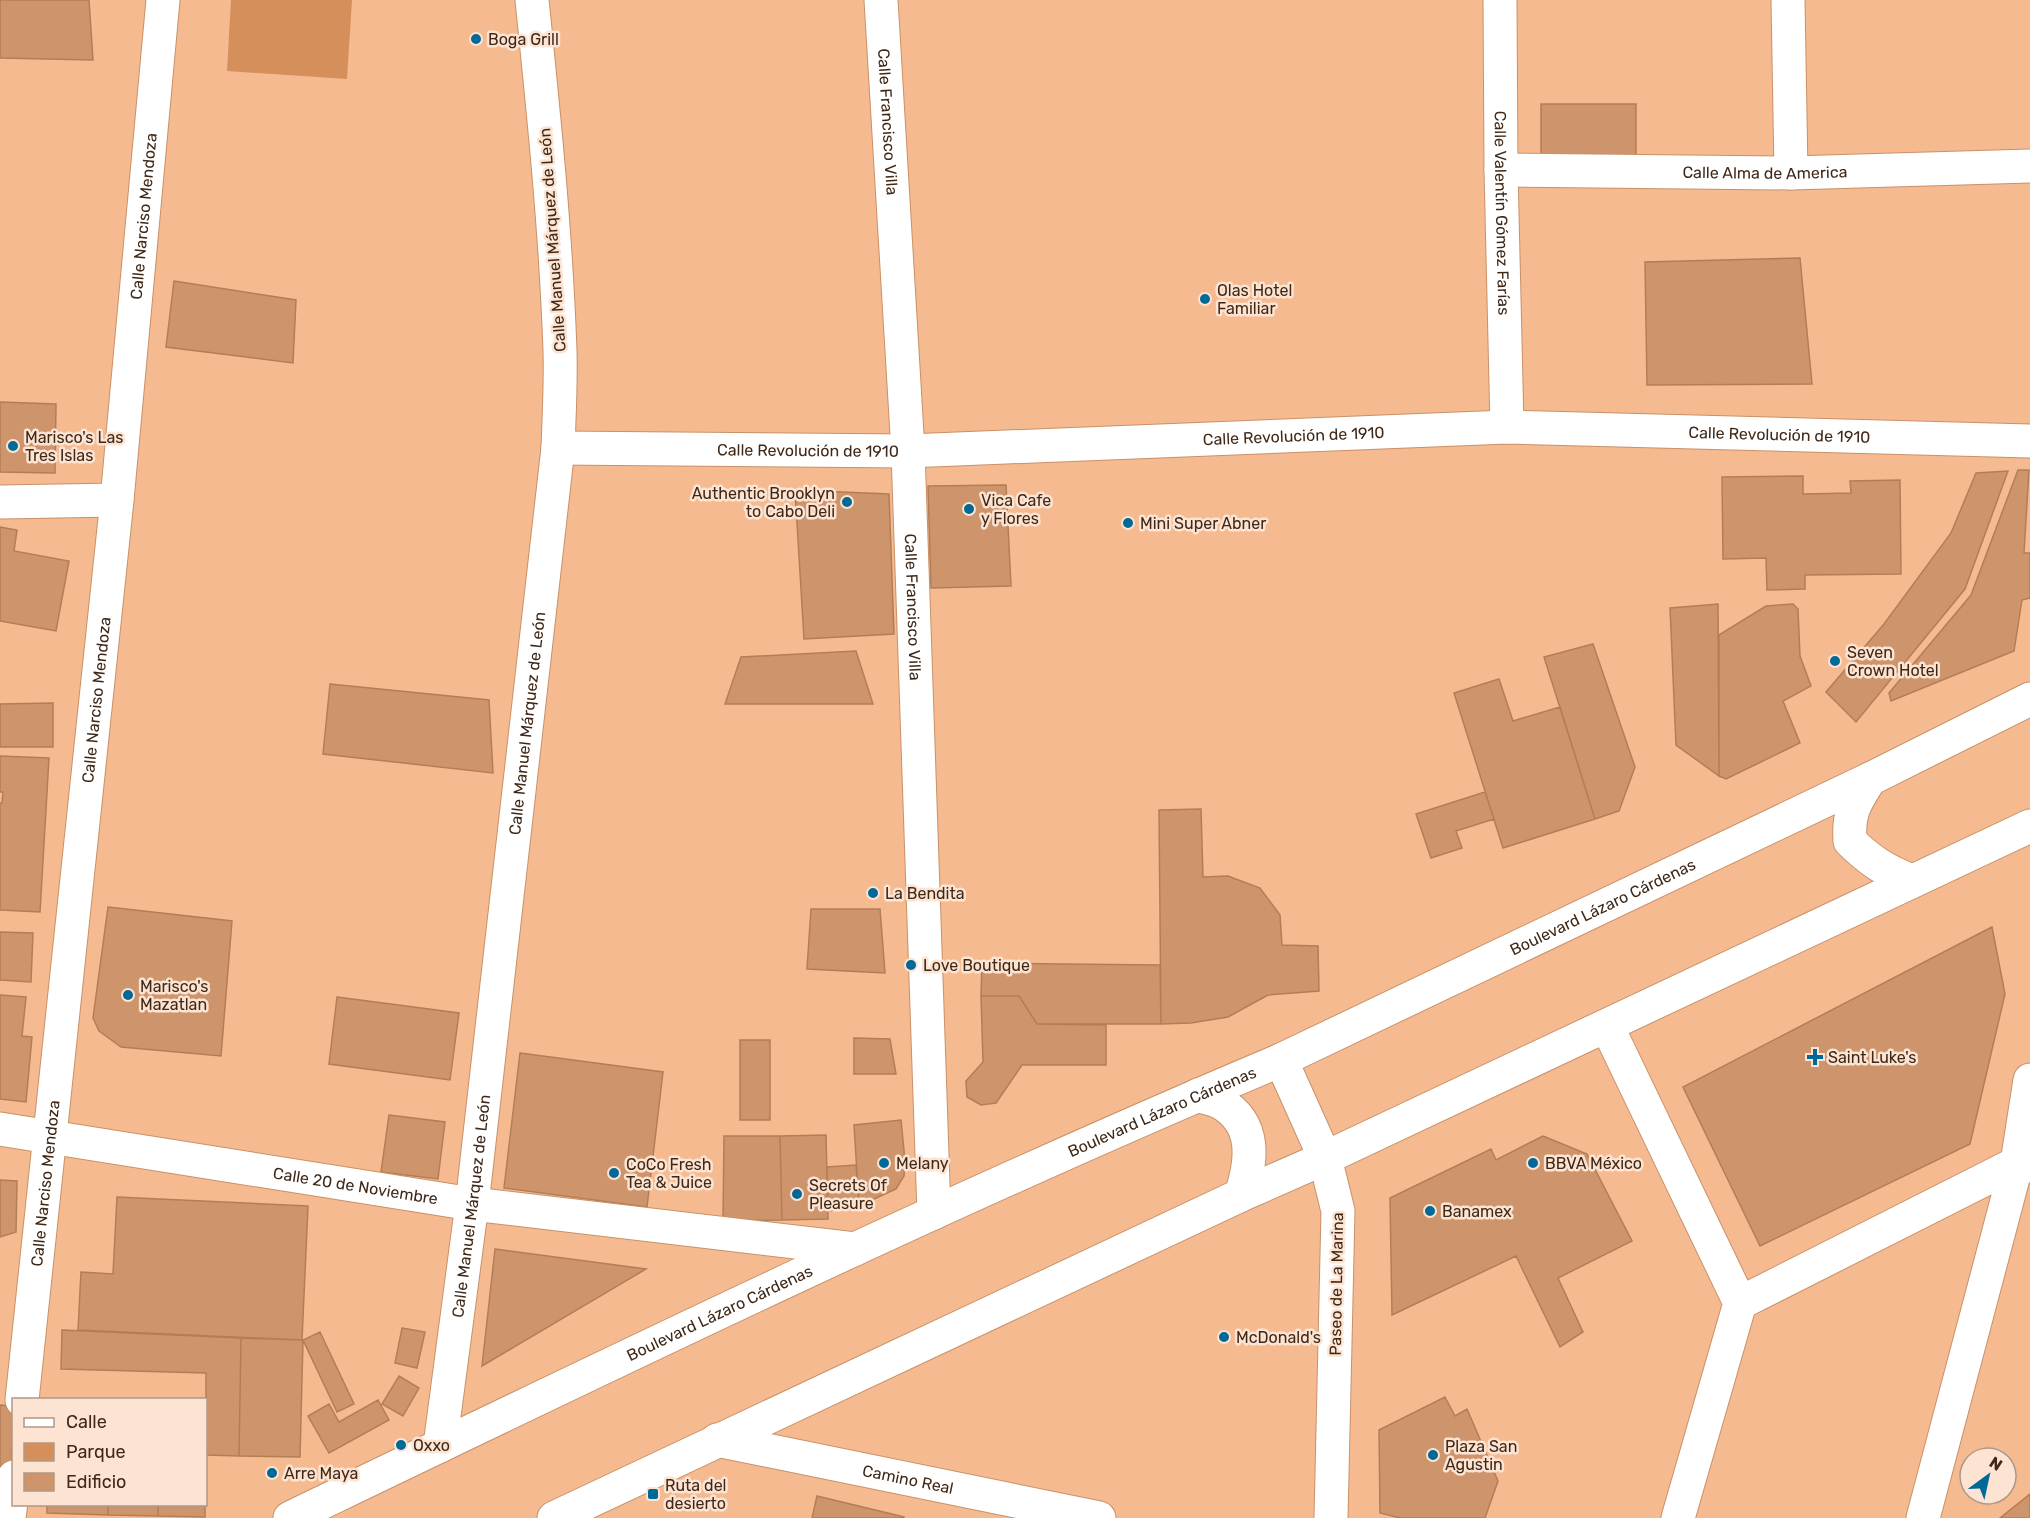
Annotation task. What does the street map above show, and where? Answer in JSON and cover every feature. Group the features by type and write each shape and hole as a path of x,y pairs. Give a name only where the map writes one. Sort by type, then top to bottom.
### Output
{"street":[{"name":"Calle Narciso Mendoza","path":"22,1398 117,500 163,0"},
{"name":"Calle Manuel Márquez de León","path":"440,1446 472,1204 558,448 560,353 555,259 532,0"},
{"name":"Calle Francisco Villa","path":"881,0 908,451 934,1213"},
{"name":"Calle Valentín Gómez Farías","path":"1500,0 1507,427"},
{"path":"1788,0 1791,174"},
{"name":"Calle Alma de America","path":"1501,170 1791,174 2030,166"},
{"name":"Calle Revolución de 1910","path":"558,448 908,451 1507,427 2030,441"},
{"path":"0,502 117,500"},
{"name":"Boulevard Lázaro Cárdenas","path":"290,1518 855,1249 1281,1060 1870,779 2030,699"},
{"path":"1870,779 1853,806 1849,823 1850,841 1869,859 1892,873 1912,881"},
{"path":"554,1518 2030,826"},
{"path":"1607,1026 1740,1303 1678,1518"},
{"name":"Paseo de La Marina","path":"1281,1060 1325,1158 1338,1211 1331,1518"},
{"path":"1923,1518 2023,1165 2030,1080"},
{"path":"1198,1095 1221,1103 1234,1114 1247,1131 1250,1157 1248,1175 1241,1195"},
{"name":"Calle 20 de Noviembre","path":"0,1129 51,1135 472,1204 855,1249"},
{"path":"1740,1303 2023,1165"},
{"name":"Camino Real","path":"717,1440 1099,1518"},
{"path":"9,1518 12,1493"}],"green space":[{"path":"231,0 352,0 347,79 227,71"}],"building":[{"path":"0,0 89,0 93,60 0,58"},
{"path":"1541,104 1636,104 1636,159 1541,159"},
{"path":"1800,258 1812,384 1647,385 1645,262"},
{"path":"174,281 296,300 293,363 166,347"},
{"path":"0,402 56,404 55,473 0,472"},
{"path":"2018,470 2029,470 2024,553 2030,553 2030,598 2022,600 2014,651 1891,701 1889,693 1971,595"},
{"path":"2008,471 1965,589 1856,722 1826,692 1884,624 1951,533 1976,473"},
{"path":"1803,476 1803,494 1851,493 1850,481 1900,480 1901,574 1805,575 1805,589 1767,590 1766,558 1723,559 1722,477"},
{"path":"1006,485 1011,586 931,588 928,486"},
{"path":"795,490 889,494 894,634 804,639"},
{"path":"0,527 17,530 14,551 69,561 56,631 0,621"},
{"path":"1718,604 1719,776 1676,745 1670,608"},
{"path":"1793,604 1798,609 1800,656 1811,686 1783,701 1800,743 1726,779 1719,776 1719,635 1766,606"},
{"path":"1593,644 1635,767 1619,811 1595,819 1544,657"},
{"path":"856,651 873,704 725,704 741,657"},
{"path":"1499,679 1513,721 1560,707 1595,819 1503,848 1454,693"},
{"path":"330,684 489,700 493,773 323,754"},
{"path":"53,703 53,747 0,747 0,704"},
{"path":"0,756 49,758 40,912 0,910 0,803 2,803 3,792 0,792"},
{"path":"1485,792 1494,819 1456,831 1462,848 1431,858 1416,814"},
{"path":"1201,809 1203,877 1228,876 1260,888 1280,915 1282,945 1318,946 1319,991 1268,995 1228,1017 1191,1023 1161,1024 1159,810"},
{"path":"108,907 232,921 221,1056 121,1047 99,1031 93,1018"},
{"path":"811,909 880,909 885,973 807,969"},
{"path":"1992,927 2005,994 1970,1144 1760,1246 1683,1087"},
{"path":"0,932 33,933 31,982 0,980"},
{"path":"982,963 1160,965 1161,1024 1037,1024 1019,996 981,996"},
{"path":"0,995 26,997 22,1036 32,1037 26,1102 0,1099"},
{"path":"981,996 1019,996 1037,1024 1106,1025 1106,1065 1022,1065 996,1103 981,1105 967,1097 966,1081 983,1062"},
{"path":"337,997 459,1013 450,1080 329,1064"},
{"path":"854,1038 890,1039 896,1074 854,1074"},
{"path":"740,1040 770,1040 770,1120 740,1120"},
{"path":"520,1053 663,1072 647,1207 504,1188"},
{"path":"389,1115 445,1122 438,1179 381,1172"},
{"path":"901,1120 905,1161 904,1176 896,1189 859,1206 854,1125"},
{"path":"826,1135 828,1219 782,1220 780,1136"},
{"path":"724,1136 780,1136 782,1220 723,1221"},
{"path":"1543,1136 1587,1154 1632,1241 1558,1278 1583,1332 1560,1347 1516,1256 1392,1315 1390,1198 1491,1149 1496,1160"},
{"path":"856,1165 859,1206 828,1211 827,1167"},
{"path":"0,1180 17,1181 16,1232 0,1237"},
{"path":"117,1197 308,1206 302,1340 78,1330 81,1272 113,1274"},
{"path":"495,1249 646,1269 482,1366"},
{"path":"402,1328 425,1332 417,1368 395,1363"},
{"path":"62,1330 241,1338 239,1456 207,1455 206,1373 61,1369"},
{"path":"320,1332 354,1404 337,1412 303,1340"},
{"path":"241,1338 303,1340 300,1457 239,1456"},
{"path":"399,1376 419,1388 403,1416 382,1404"},
{"name":"Plaza San Agustin","path":"1445,1397 1455,1416 1467,1409 1498,1481 1485,1518 1400,1518 1380,1513 1379,1430"},
{"path":"378,1400 389,1420 329,1453 308,1416 329,1404 339,1422"},
{"path":"0,1405 12,1406 11,1477 0,1476"},
{"path":"2030,1494 2030,1518 2000,1518 2018,1506"},
{"path":"817,1496 904,1517 812,1518"},
{"path":"47,1506 108,1506 108,1515 47,1513"},
{"path":"108,1506 158,1506 158,1516 108,1515"},
{"path":"158,1506 205,1506 205,1517 158,1516"}],"place":[{"name":"Boga Grill","path":"476,39"},
{"name":"Olas Hotel Familiar","path":"1205,299"},
{"name":"Marisco's Las Tres Islas","path":"13,446"},
{"name":"Authentic Brooklyn to Cabo Deli","path":"847,502"},
{"name":"Vica Cafe y Flores","path":"969,509"},
{"name":"Mini Super Abner","path":"1128,523"},
{"name":"Seven Crown Hotel","path":"1835,661"},
{"name":"La Bendita","path":"873,893"},
{"name":"Love Boutique","path":"911,965"},
{"name":"Marisco's Mazatlan","path":"128,995"},
{"name":"Saint Luke's","path":"1815,1057"},
{"name":"Melany","path":"884,1163"},
{"name":"BBVA México","path":"1533,1163"},
{"name":"CoCo Fresh Tea & Juice","path":"614,1173"},
{"name":"Secrets Of Pleasure","path":"797,1194"},
{"name":"Banamex","path":"1430,1211"},
{"name":"McDonald's","path":"1224,1337"},
{"name":"Oxxo","path":"401,1445"},
{"name":"Plaza San Agustin","path":"1433,1455"},
{"name":"Arre Maya","path":"272,1473"},
{"name":"Ruta del desierto","path":"653,1494"}]}
